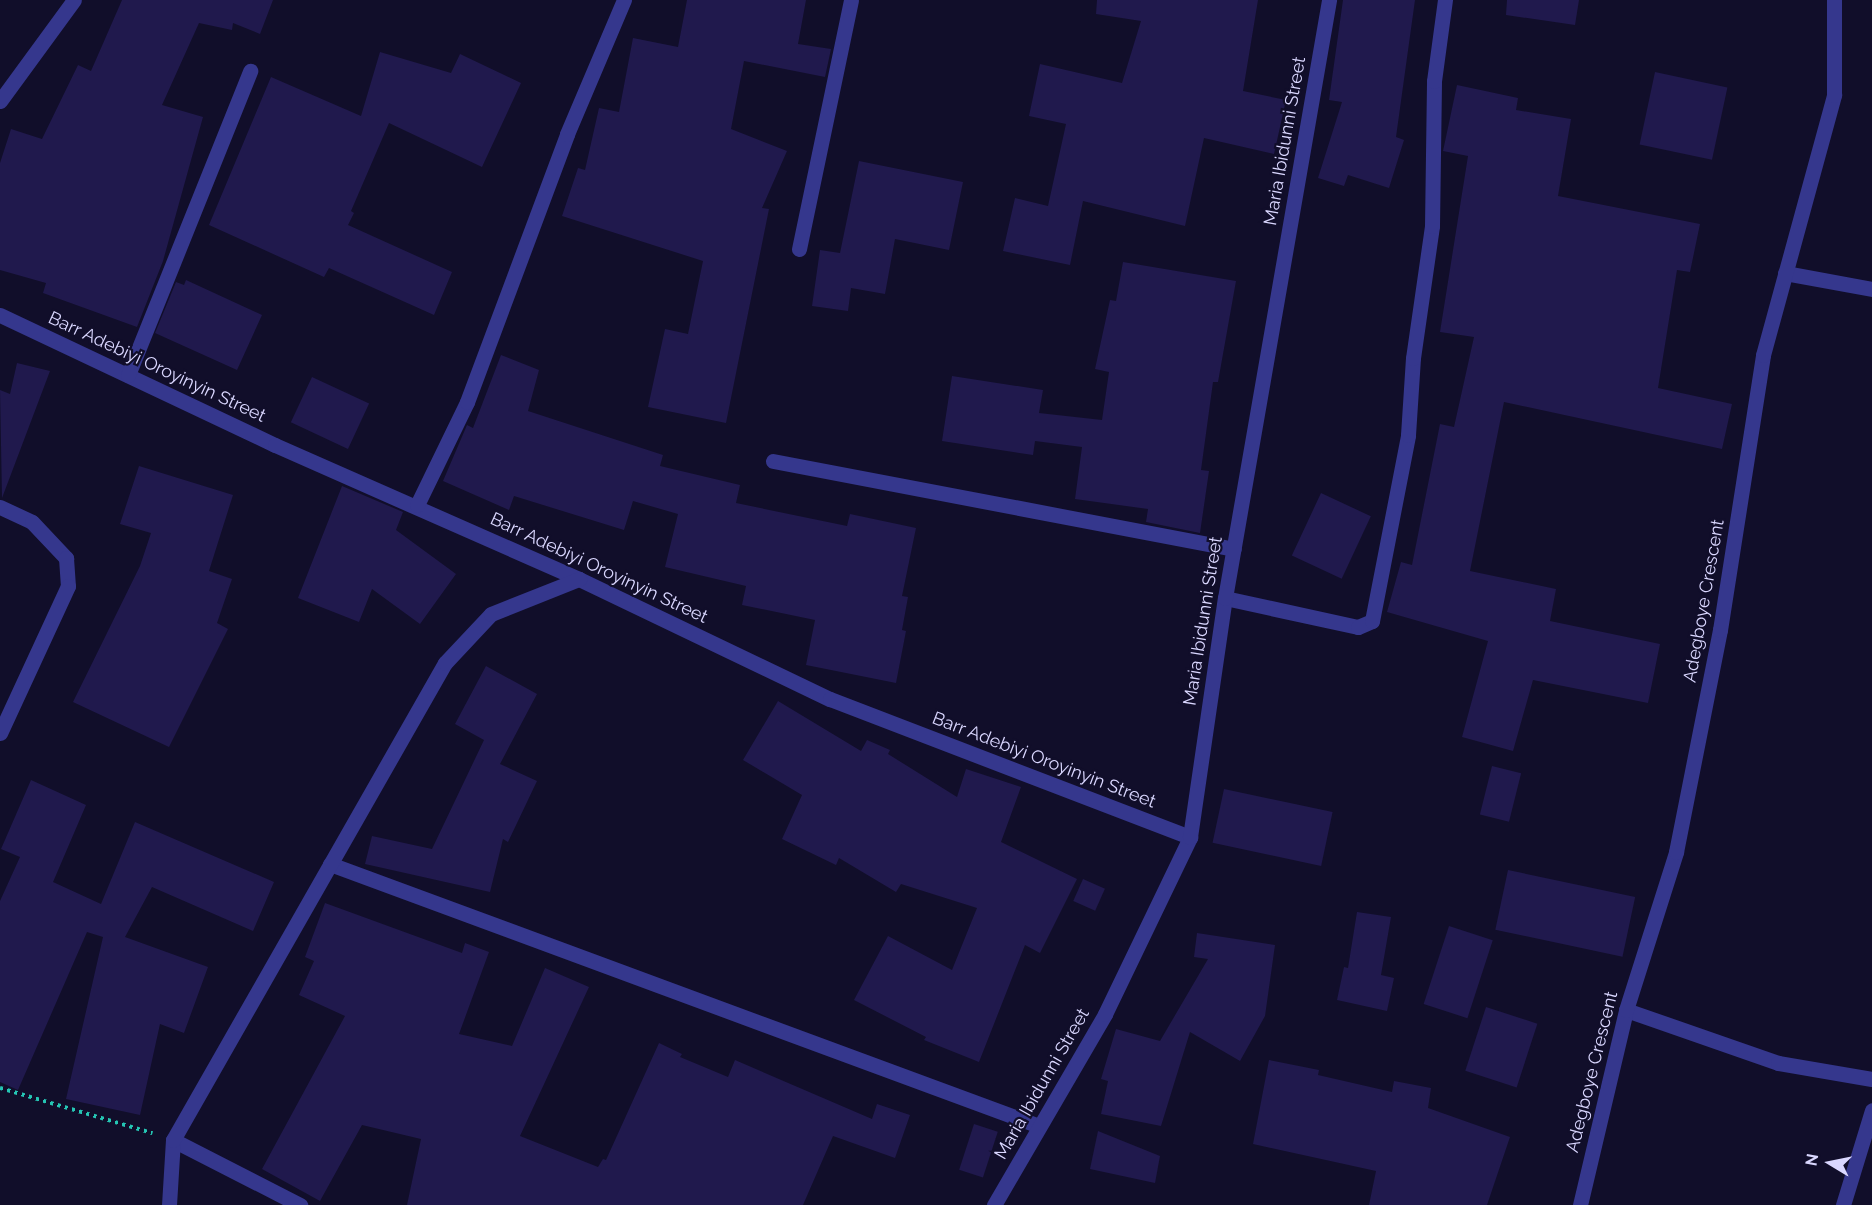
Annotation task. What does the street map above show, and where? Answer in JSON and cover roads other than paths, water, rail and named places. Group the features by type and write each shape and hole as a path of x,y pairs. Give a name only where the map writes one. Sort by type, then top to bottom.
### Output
{"street":[{"path":"0,101 74,0"},
{"path":"417,505 467,402 567,134 624,0"},
{"path":"800,249 850,0"},
{"name":"Maria Ibidunni Street","path":"994,1205 1105,1014 1190,837 1225,598 1329,0"},
{"path":"1225,598 1358,627 1372,621 1408,435 1413,358 1432,226 1434,81 1445,0"},
{"name":"Adegboye Crescent","path":"1580,1205 1626,1010 1676,852 1720,630 1763,355 1834,96 1834,0"},
{"path":"128,375 250,71"},
{"path":"1785,273 1872,289"},
{"name":"Barr Adebiyi Oroyinyin Street","path":"0,315 275,445 417,505 579,579 831,699 1190,837"},
{"path":"773,460 1234,549"},
{"path":"0,507 32,522 66,558 68,586 0,733"},
{"path":"169,1205 173,1140 445,663 491,614 579,579"},
{"path":"330,864 1040,1126"},
{"path":"1626,1010 1778,1063 1872,1079"},
{"path":"1843,1205 1872,1110"},
{"path":"173,1140 300,1205"}]}
